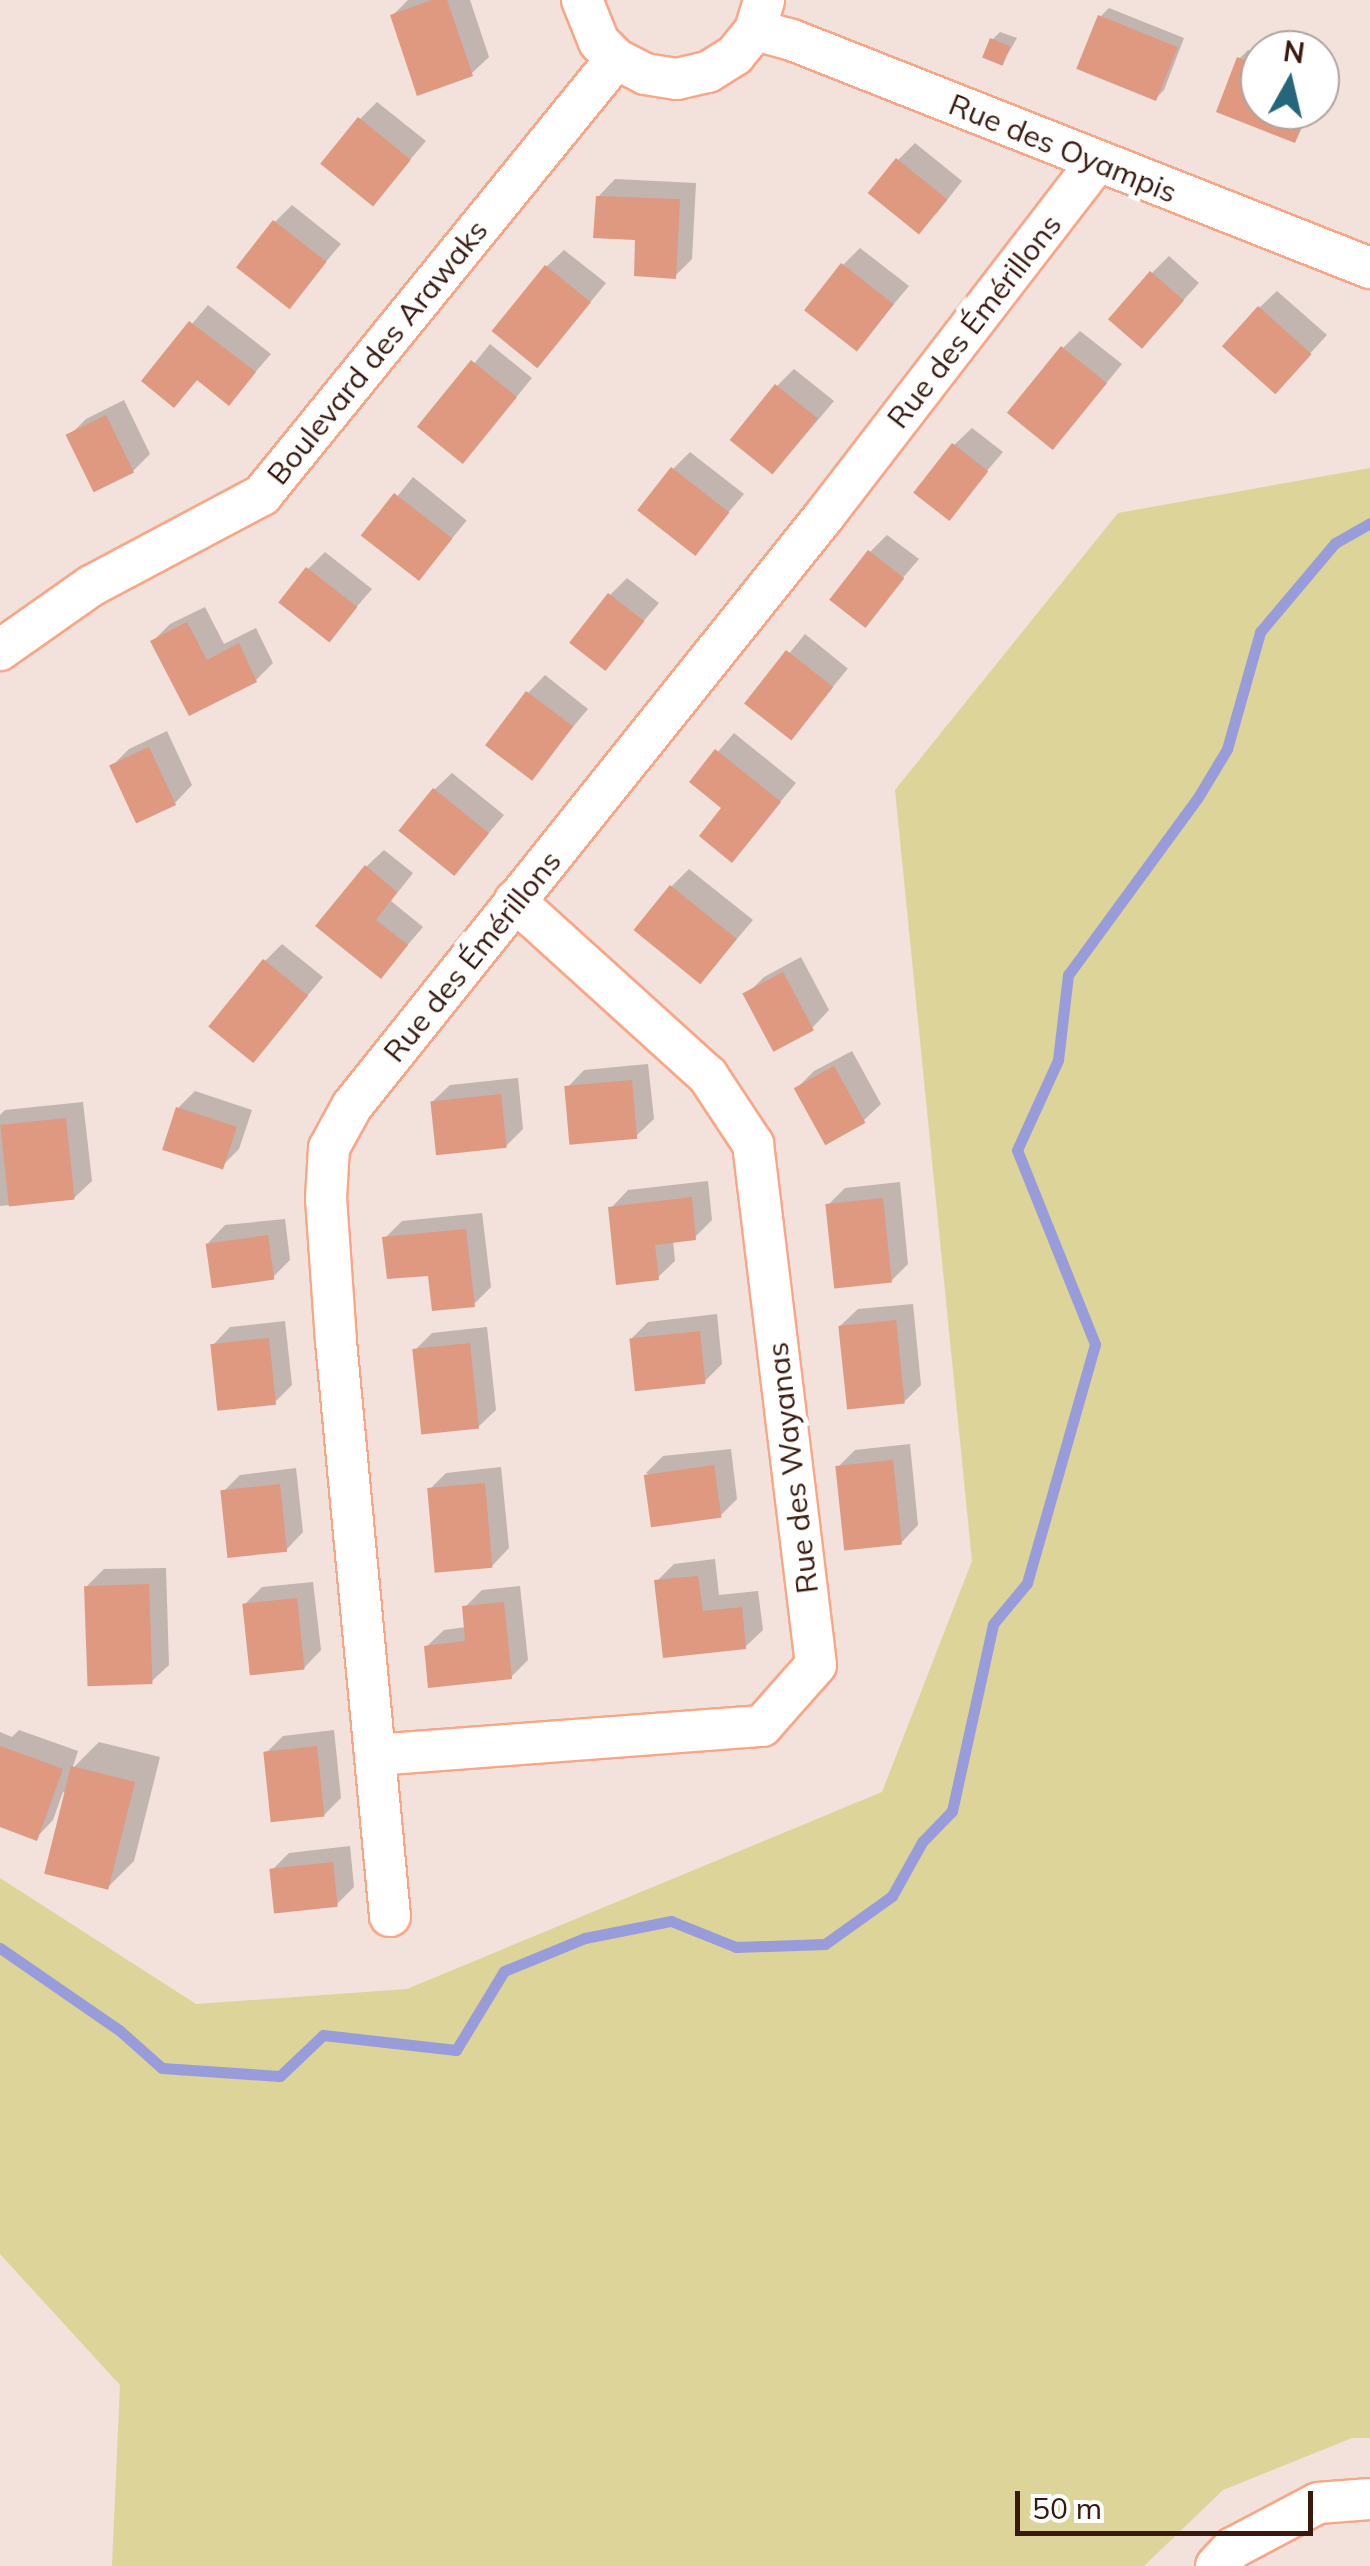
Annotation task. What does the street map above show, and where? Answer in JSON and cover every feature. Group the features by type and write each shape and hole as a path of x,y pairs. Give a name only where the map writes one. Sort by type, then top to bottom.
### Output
{"street":[{"path":"582,0 598,42 616,59 644,74 676,79 722,64 760,15"},
{"name":"Rue des Oyampis","path":"760,15 792,40 1370,268"},
{"name":"Boulevard des Arawaks","path":"0,650 91,586 262,495 616,59"},
{"name":"Rue des Émérillons","path":"390,1916 336,1341 326,1198 329,1148 352,1106 825,515 1097,162"},
{"name":"Rue des Wayanas","path":"375,1755 762,1726 816,1665 753,1144 708,1076 515,901"},
{"path":"1216,2566 1233,2548 1318,2503 1370,2499"}],"shaded area":[{"path":"1370,468 1370,2438 1352,2438 1223,2490 1144,2566 112,2566 120,2385 0,2254 0,1878 196,2004 407,1989 882,1792 972,1561 895,790 1118,513"}],"building":[{"path":"432,0 447,0 473,76 417,96 390,15"},
{"path":"1098,15 1178,47 1156,101 1076,69"},
{"path":"990,38 1010,46 1003,66 982,57"},
{"path":"1237,57 1240,58 1240,121 1216,112"},
{"path":"358,117 411,160 373,206 320,164"},
{"path":"1262,130 1301,130 1295,143"},
{"path":"896,158 947,200 919,235 868,193"},
{"path":"596,196 680,199 676,279 634,276 635,240 593,238"},
{"path":"273,220 327,262 290,309 236,267"},
{"path":"841,263 894,304 857,352 804,310"},
{"path":"545,265 591,302 537,368 492,331"},
{"path":"1150,271 1184,301 1142,349 1108,319"},
{"path":"1258,306 1312,354 1275,394 1222,346"},
{"path":"189,321 256,372 229,406 197,380 174,408 141,381"},
{"path":"1061,346 1107,383 1053,450 1007,413"},
{"path":"471,360 517,397 463,464 417,427"},
{"path":"775,384 818,419 772,475 730,440"},
{"path":"106,415 134,473 94,492 66,435"},
{"path":"952,443 988,471 949,521 913,493"},
{"path":"671,467 729,513 695,556 637,510"},
{"path":"394,493 452,539 419,581 361,536"},
{"path":"868,550 904,578 865,628 829,600"},
{"path":"306,567 357,607 330,642 278,602"},
{"path":"608,593 644,621 605,671 569,643"},
{"path":"187,622 207,660 239,643 257,682 189,716 150,641"},
{"path":"786,650 833,687 791,741 744,704"},
{"path":"526,691 573,727 532,781 485,745"},
{"path":"149,747 176,805 136,824 109,766"},
{"path":"715,749 781,802 732,863 699,836 721,808 689,782"},
{"path":"433,788 489,833 454,876 398,831"},
{"path":"365,865 397,892 376,920 408,945 381,979 315,926"},
{"path":"670,885 737,939 700,984 633,930"},
{"path":"263,959 308,996 253,1063 208,1027"},
{"path":"783,972 814,1030 773,1052 742,994"},
{"path":"834,1066 866,1123 825,1145 794,1088"},
{"path":"632,1080 637,1139 569,1145 564,1086"},
{"path":"501,1094 507,1148 436,1155 430,1101"},
{"path":"176,1107 237,1127 223,1170 162,1150"},
{"path":"66,1118 75,1200 9,1206 0,1125"},
{"path":"692,1197 696,1240 655,1245 659,1280 616,1285 608,1207"},
{"path":"883,1198 892,1283 834,1289 825,1204"},
{"path":"466,1229 475,1307 432,1311 428,1276 387,1279 382,1237"},
{"path":"268,1235 274,1280 212,1288 206,1244"},
{"path":"896,1320 905,1404 847,1410 838,1326"},
{"path":"700,1331 706,1384 635,1391 629,1338"},
{"path":"269,1338 276,1405 217,1411 210,1344"},
{"path":"470,1343 479,1429 421,1435 412,1349"},
{"path":"893,1460 902,1545 844,1551 835,1466"},
{"path":"714,1465 721,1517 651,1527 644,1475"},
{"path":"485,1483 492,1568 435,1573 427,1488"},
{"path":"280,1484 287,1552 227,1558 220,1490"},
{"path":"698,1576 703,1611 742,1607 746,1649 663,1658 654,1580"},
{"path":"149,1584 152,1684 88,1686 84,1586"},
{"path":"297,1598 305,1670 250,1675 242,1604"},
{"path":"504,1602 512,1679 428,1688 424,1646 465,1641 462,1606"},
{"path":"0,1746 63,1769 37,1841 0,1827"},
{"path":"317,1746 324,1817 271,1822 263,1752"},
{"path":"71,1766 135,1782 108,1890 44,1874"},
{"path":"333,1862 338,1907 274,1913 269,1869"}],"waterway":[{"path":"0,1948 119,2030 162,2068 280,2076 323,2035 456,2050 504,1971 585,1938 671,1921 736,1947 825,1944 892,1896 922,1842 952,1811 993,1624 1027,1583 1095,1344 1017,1150 1058,1060 1068,975 1197,799 1227,749 1260,632 1335,543 1370,523"}]}
